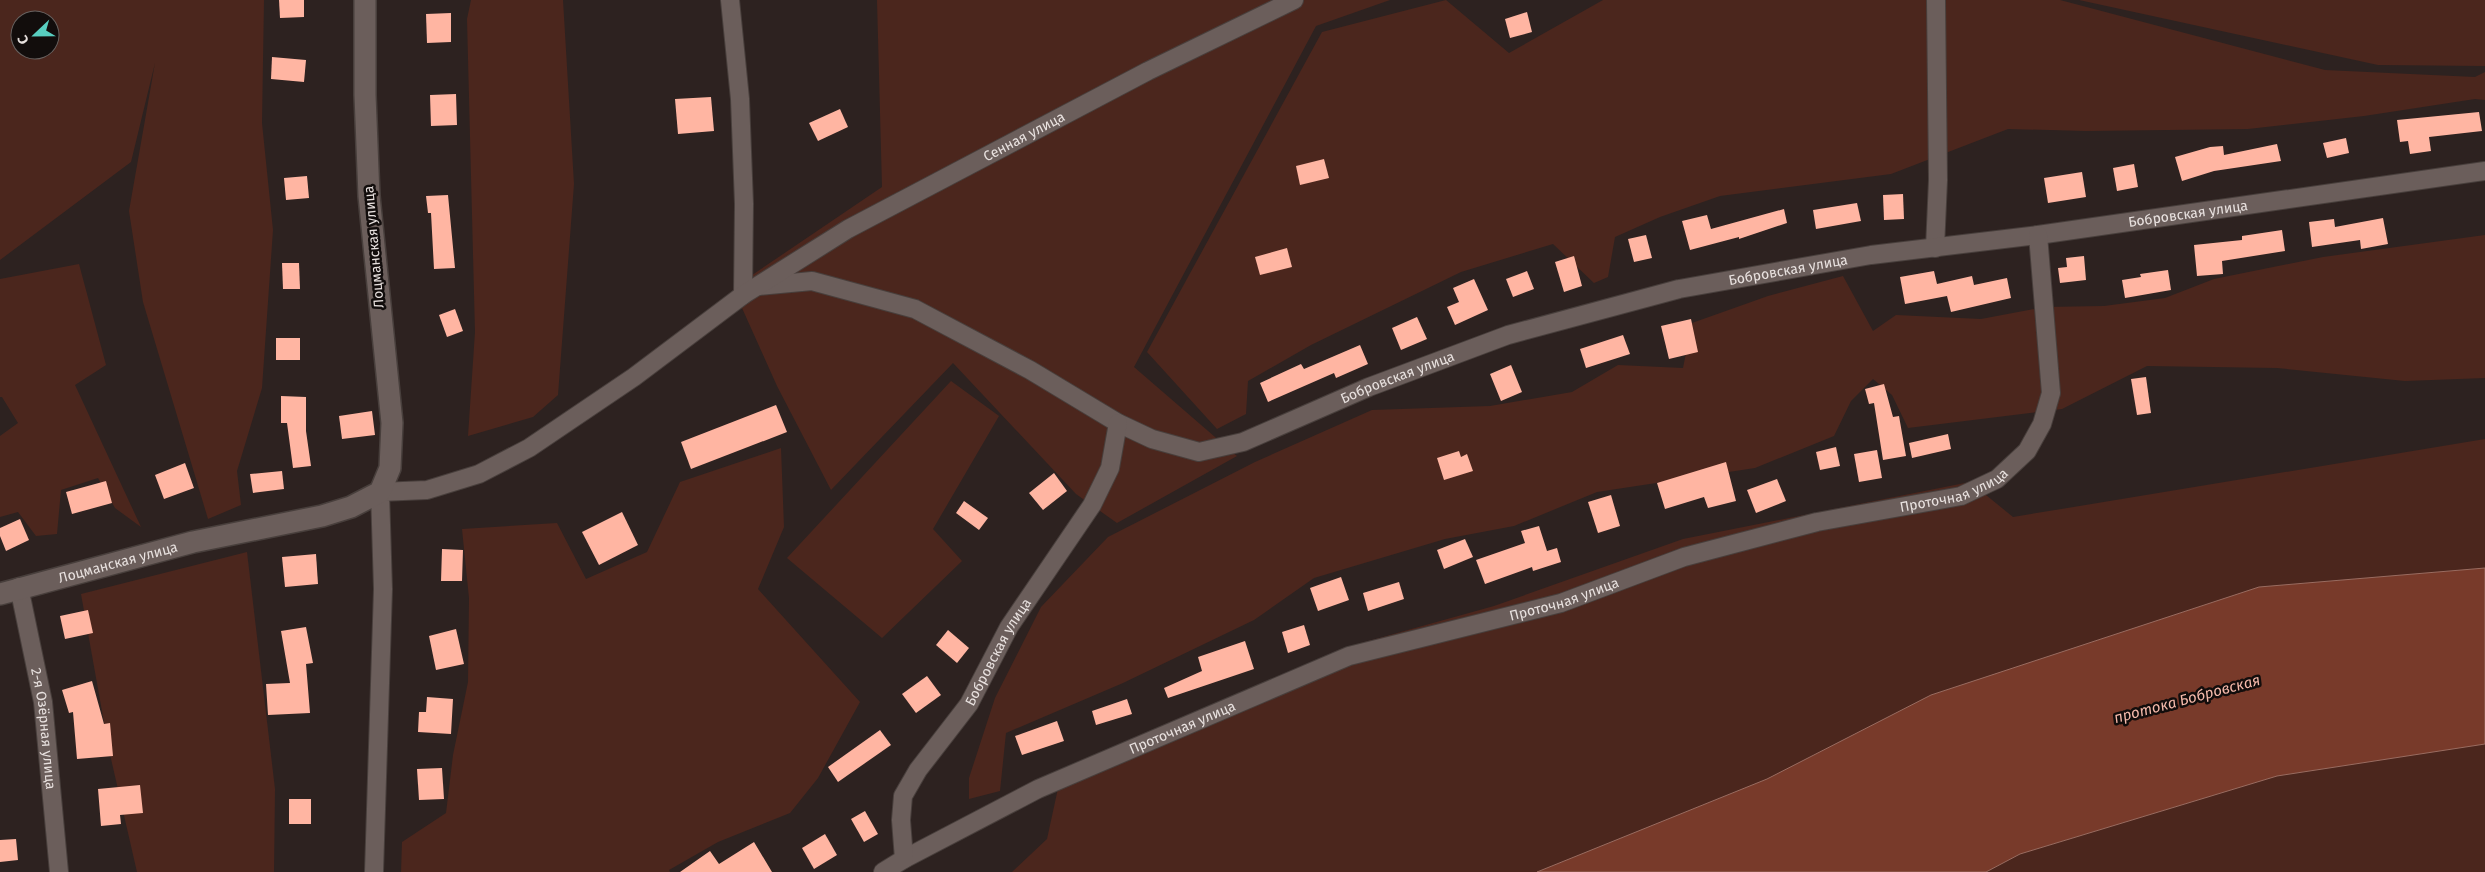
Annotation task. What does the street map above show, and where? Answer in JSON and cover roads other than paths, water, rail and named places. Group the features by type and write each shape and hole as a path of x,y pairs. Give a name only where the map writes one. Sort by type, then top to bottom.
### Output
{"street":[{"name":"Лоцманская улица","path":"365,0 369,196 392,423 390,468 380,492 383,589 374,872"},
{"path":"730,0 740,99 744,204 743,295"},
{"name":"Сенная улица","path":"759,286 848,229 1148,71 1294,0"},
{"path":"1935,248 1938,180 1936,0"},
{"name":"Бобровская улица","path":"759,286 812,281 915,309 1030,370 1118,423 1152,439 1199,452 1243,442 1369,387 1508,336 1679,289 1872,255 2038,235 2485,171"},
{"name":"Проточная улица","path":"904,858 1038,789 1349,656 1560,603 1684,557 1817,522 1961,496 1997,479 2027,451 2042,424 2051,394 2038,235"},
{"name":"Лоцманская улица","path":"9,591 193,542 322,516 351,507 380,492 426,490 479,474 529,448 634,377 743,295 759,286"},
{"name":"Бобровская улица","path":"904,858 901,820 904,796 918,770 969,704 1009,627 1088,512 1110,468 1118,423"},
{"name":"2-я Озёрная улица","path":"9,591 43,702 59,872"},
{"path":"883,872 904,858"}],"water":[{"name":"протока Бобровская","path":"2485,568 2485,744 2277,776 2020,854 1986,872 1537,872 1767,779 1931,695 2259,587"}]}
